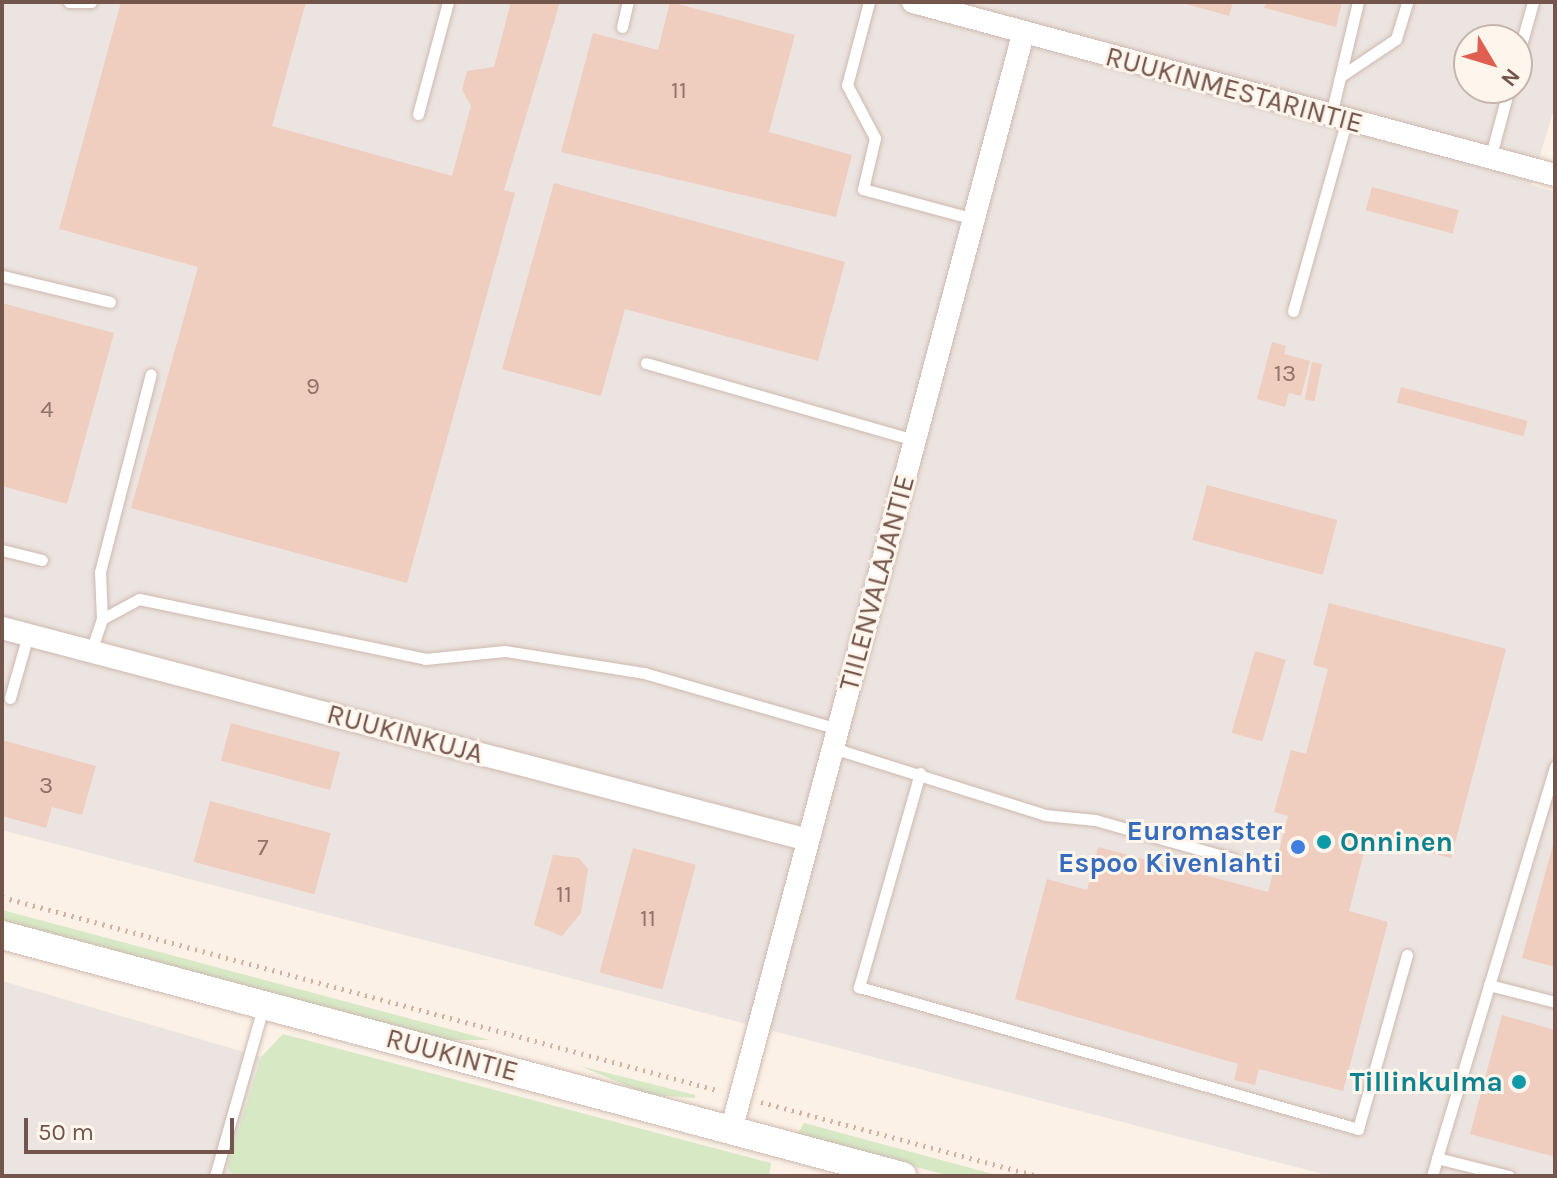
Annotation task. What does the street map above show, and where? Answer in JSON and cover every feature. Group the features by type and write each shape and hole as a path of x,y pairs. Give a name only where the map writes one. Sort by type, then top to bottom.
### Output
{"street":[{"name":"RUUKINMESTARINTIE","path":"913,2 1489,160 1555,175"},
{"name":"TIILENVALAJANTIE","path":"731,1131 1023,34"},
{"name":"RUUKINKUJA","path":"2,628 808,840"},
{"name":"RUUKINTIE","path":"2,935 902,1176"}],"lane":[{"path":"69,2 91,2"},
{"path":"418,114 448,2"},
{"path":"622,27 628,2"},
{"path":"869,2 847,85 875,138 863,189 974,219"},
{"path":"1293,311 1339,117 1341,76 1358,2"},
{"path":"1341,76 1396,39 1407,2"},
{"path":"1527,24 1533,2"},
{"path":"1489,160 1505,104"},
{"path":"2,276 110,302"},
{"path":"646,363 915,440"},
{"path":"91,651 102,619 100,572 151,374"},
{"path":"2,550 42,560"},
{"path":"102,619 139,599 425,659 505,651 644,673 835,738 920,773 1045,815 1095,820 1234,859"},
{"path":"10,698 28,635"},
{"path":"1432,1176 1489,985 1549,805 1555,766"},
{"path":"920,773 859,987 1358,1129 1407,955"},
{"path":"1489,985 1555,1002"},
{"path":"215,1176 264,1005"},
{"path":"1437,1158 1509,1176"}],"path":[{"path":"2,897 1038,1176"}],"shaded area":[{"path":"2,2 1555,2 1555,106 1531,185 1555,192 1555,1176 1330,1176 2,830"},
{"path":"2,981 261,1057 227,1166 233,1176 2,1176"}],"green space":[{"path":"2,910 490,1040 437,1040 2,923"},
{"path":"283,1034 771,1163 769,1176 233,1176 227,1166 261,1057"},
{"path":"580,1066 695,1095 695,1098 649,1095"},
{"path":"804,1123 1000,1176 950,1176 797,1135"}],"building":[{"path":"121,2 306,2 272,126 452,176 471,106 462,90 467,71 494,67 511,2 560,2 504,190 515,193 407,583 131,508 198,267 59,229"},
{"path":"670,2 795,35 769,132 852,155 836,217 561,152 593,33 658,50"},
{"path":"1179,2 1233,2 1229,16"},
{"path":"1266,2 1342,2 1336,27 1264,8"},
{"path":"554,183 845,262 818,361 625,309 601,396 502,369"},
{"path":"1372,187 1459,210 1453,233 1366,210"},
{"path":"2,303 114,333 67,504 2,486"},
{"path":"1272,342 1286,346 1284,354 1310,361 1301,396 1289,393 1285,407 1257,399"},
{"path":"1312,362 1322,364 1315,401 1305,399"},
{"path":"1401,387 1528,421 1523,436 1397,402"},
{"path":"1207,485 1337,520 1323,575 1192,540"},
{"name":"Onninen","path":"1329,603 1506,649 1451,858 1368,837 1349,911 1388,922 1343,1091 1259,1069 1255,1085 1234,1080 1238,1064 1015,999 1047,879 1087,890 1098,847 1268,892 1288,816 1274,812 1291,750 1306,754 1328,669 1313,665"},
{"path":"1255,651 1286,660 1262,742 1232,733"},
{"path":"231,723 340,752 330,790 221,761"},
{"path":"2,740 96,766 82,815 52,807 46,828 2,816"},
{"path":"210,801 331,833 314,894 194,862"},
{"path":"1555,841 1555,967 1522,958"},
{"path":"633,848 696,865 662,989 600,973"},
{"path":"553,855 579,858 588,869 581,913 562,936 534,925"},
{"name":"Tillinkulma","path":"1502,1015 1555,1030 1555,1157 1470,1134"}],"place":[{"name":"Onninen","path":"1324,842"},
{"name":"Euromaster Espoo Kivenlahti","path":"1298,847"},
{"name":"Tillinkulma","path":"1519,1082"}]}
